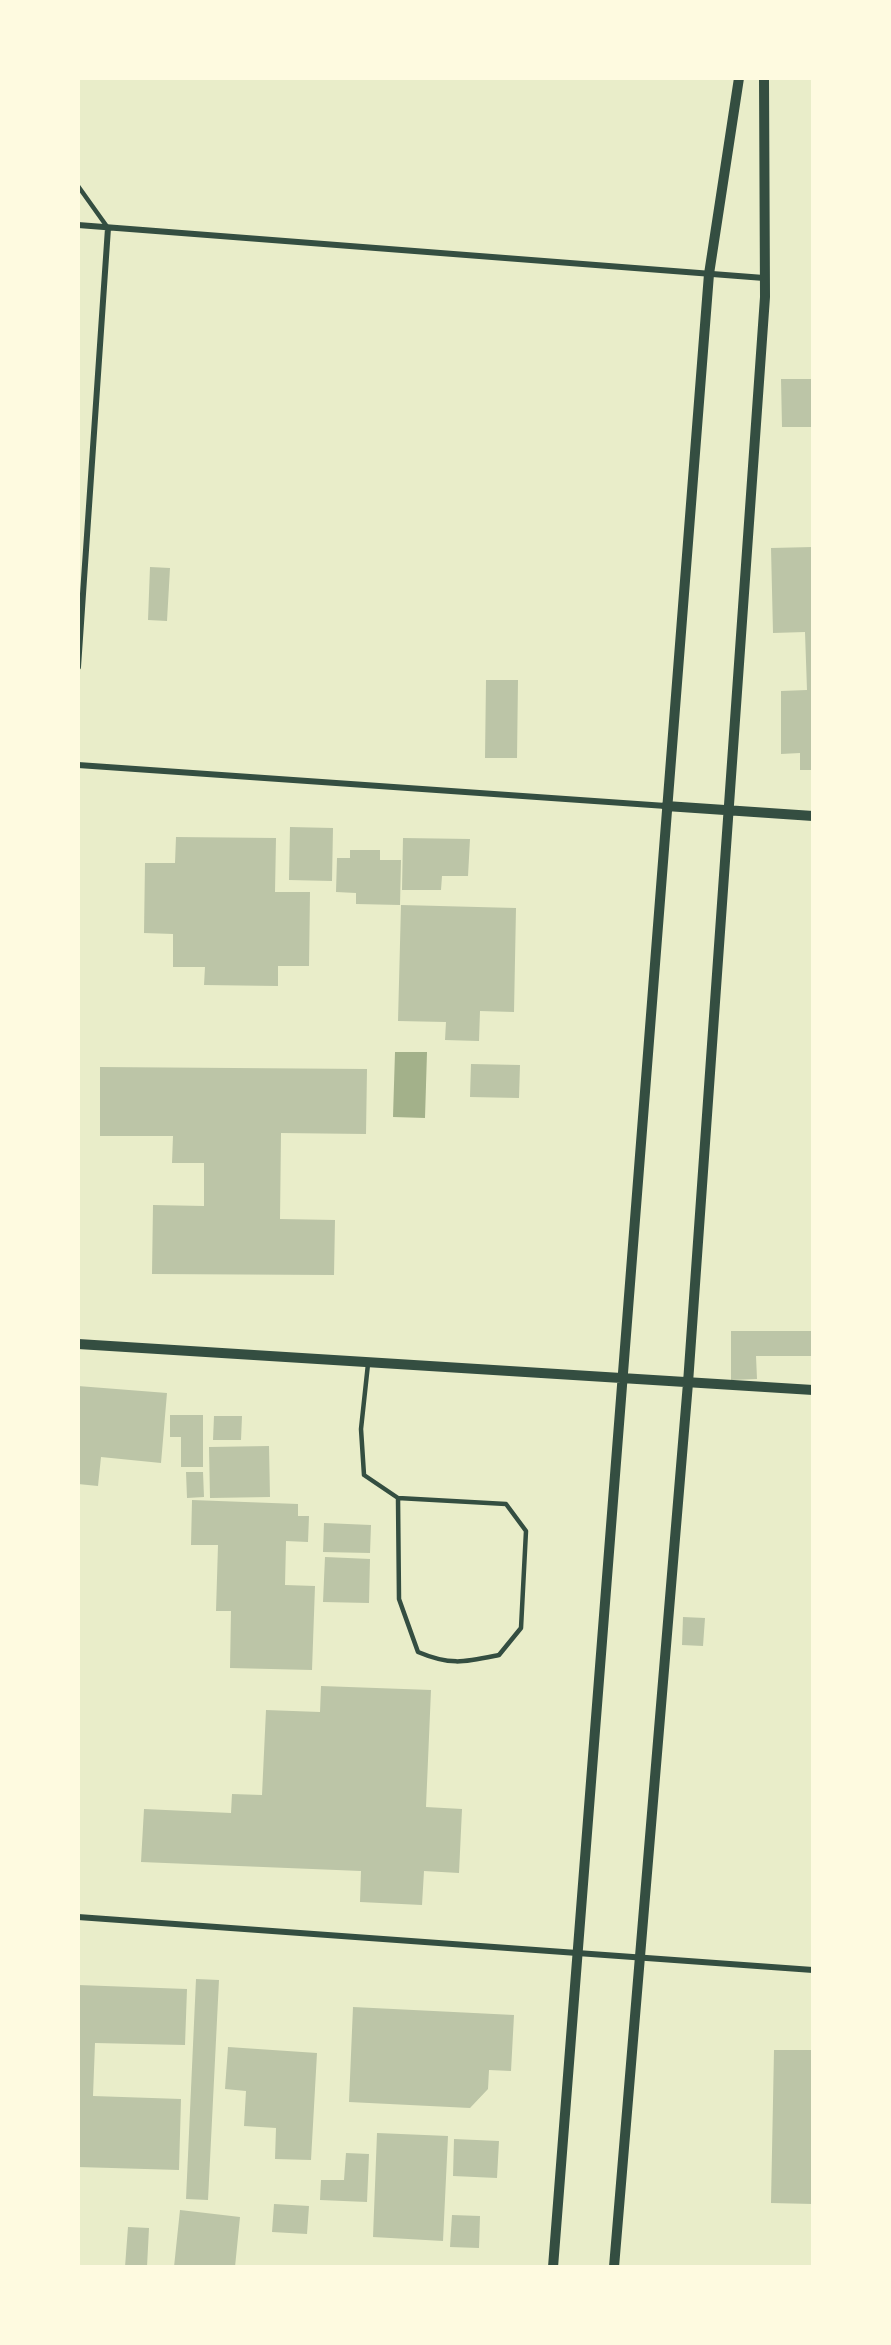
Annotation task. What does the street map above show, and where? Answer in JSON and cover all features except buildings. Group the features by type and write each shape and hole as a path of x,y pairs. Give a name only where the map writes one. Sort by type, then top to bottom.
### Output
{"street":[{"path":"553,2267 709,274 739,78"},
{"path":"614,2267 638,1958 688,1383 728,809 764,278 764,78"},
{"path":"78,225 764,278"},
{"path":"78,667 108,228"},
{"path":"78,765 813,816"},
{"path":"78,1344 621,1376 688,1383 813,1390"},
{"path":"78,1917 813,1970"}],"lane":[{"path":"78,186 108,228"},
{"path":"369,1361 361,1429 364,1475 398,1498 506,1504 526,1531 521,1628 499,1655 459,1664 440,1661 418,1652 399,1599 398,1498"}],"shaded area":[{"path":"395,1052 427,1052 425,1118 393,1117"}]}
